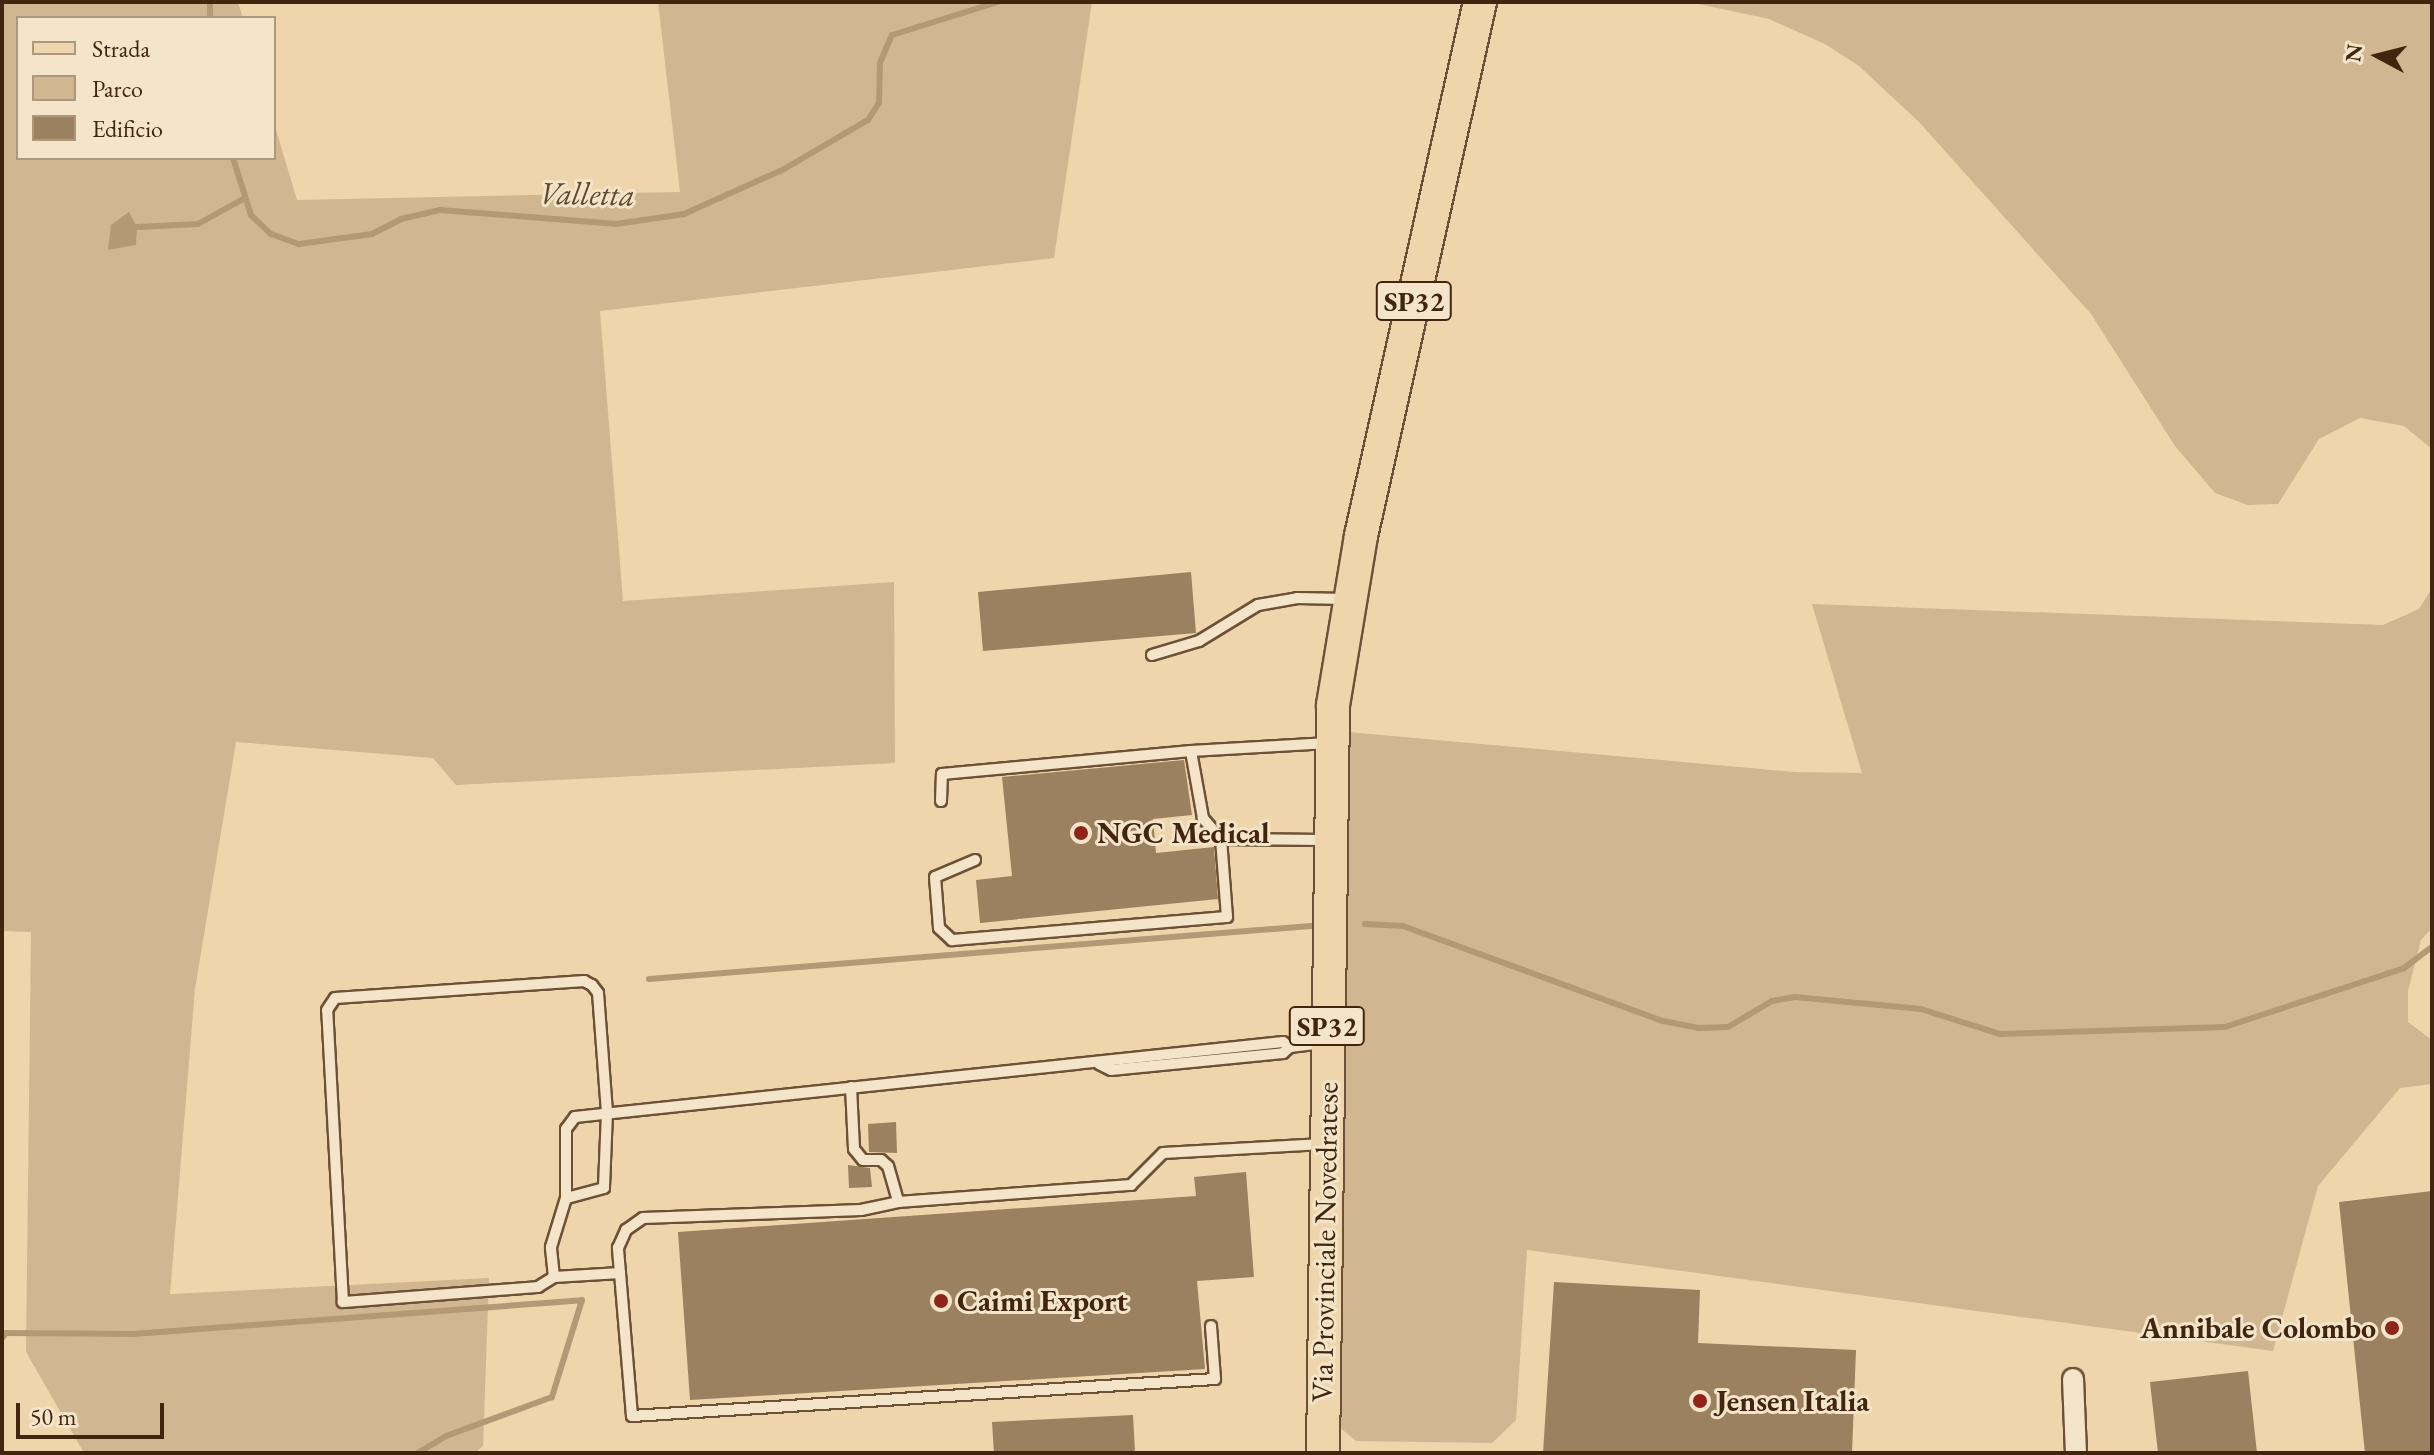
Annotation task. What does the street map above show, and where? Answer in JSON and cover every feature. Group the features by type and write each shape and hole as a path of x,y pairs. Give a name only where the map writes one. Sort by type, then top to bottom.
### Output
{"main road":[{"name":"SP32","path":"1350,599 1480,2"},
{"name":"Via Provinciale Novedratese","path":"1323,1453 1331,743 1350,599"}],"street":[{"path":"2073,1379 2076,1453"}],"lane":[{"path":"1152,655 1199,641 1258,605 1297,598 1350,599"},
{"path":"941,801 942,774 1191,751 1331,743"},
{"path":"975,860 935,877 939,928 952,940 1227,917 1221,839 1203,818 1191,751"},
{"path":"1221,839 1328,840"},
{"path":"566,1198 604,1188 607,1112 598,993 584,981 335,998 327,1010 343,1302 538,1287 554,1277 620,1273"},
{"path":"554,1277 551,1247 566,1198 566,1129 575,1117 1283,1042 1290,1047 1327,1043"},
{"path":"851,1087 854,1149 863,1160 881,1160 888,1166 898,1202"},
{"path":"1211,1326 1215,1379 632,1416 618,1248 626,1230 643,1218 861,1210 898,1202 1131,1185 1163,1153 1326,1144"}],"green space":[{"path":"2,2 238,2 242,16 16,16 16,160 276,160 276,130 297,200 680,192 658,2 1092,2 1054,258 600,311 623,601 894,582 895,763 456,785 433,758 236,742 195,989 170,1294 489,1278 483,1446 475,1453 84,1453 26,1352 31,932 2,931"},
{"path":"1689,2 2432,2 2432,449 2404,426 2360,418 2319,439 2278,504 2248,505 2215,493 2175,446 2091,314 1919,122 1859,66 1825,44 1769,19"},
{"path":"2432,588 2432,928 2421,940 2408,991 2408,1022 2432,1040 2432,1084 2400,1088 2318,1186 2273,1351 1527,1250 1516,1420 1492,1443 1356,1441 1338,1426 1335,1309 1342,1225 1348,732 1795,772 1862,773 1812,604 2383,625 2419,609"}],"shaded area":[{"path":"129,212 137,227 136,245 108,250 111,225"}],"building":[{"path":"1191,572 1196,633 983,651 978,592"},
{"name":"NGC Medical","path":"1184,760 1192,815 1153,819 1156,853 1214,847 1218,899 980,923 976,880 1012,876 1002,777"},
{"path":"896,1122 897,1153 869,1152 868,1124"},
{"path":"848,1165 870,1168 872,1187 849,1188"},
{"name":"Caimi Export","path":"1246,1172 1254,1277 1197,1281 1205,1369 690,1400 678,1232 1196,1196 1194,1177"},
{"name":"Annibale Colombo","path":"2432,1191 2432,1453 2365,1453 2339,1202"},
{"name":"Jensen Italia","path":"1554,1282 1700,1290 1698,1343 1856,1350 1852,1453 1543,1453"},
{"path":"2248,1371 2257,1453 2158,1453 2150,1382"},
{"path":"1133,1415 1135,1453 994,1453 992,1422"}],"waterway":[{"name":"Valletta","path":"210,2 210,16"},
{"name":"Valletta","path":"234,160 251,215 271,234 299,244 372,234 401,219 440,210 616,224 684,214 784,169 868,120 879,103 880,63 892,35 998,2"},
{"path":"137,227 198,224 245,198"},
{"path":"1365,924 1403,926 1663,1021 1698,1028 1728,1027 1772,1001 1795,997 1921,1009 2000,1034 2225,1027 2404,968 2432,947"},
{"path":"649,979 1311,926"},
{"path":"2,1338 6,1333 133,1334 582,1300 552,1397 446,1436 418,1453"}],"place":[{"name":"NGC Medical","path":"1081,833"},
{"name":"Caimi Export","path":"941,1301"},
{"name":"Annibale Colombo","path":"2392,1328"},
{"name":"Jensen Italia","path":"1700,1401"}]}
